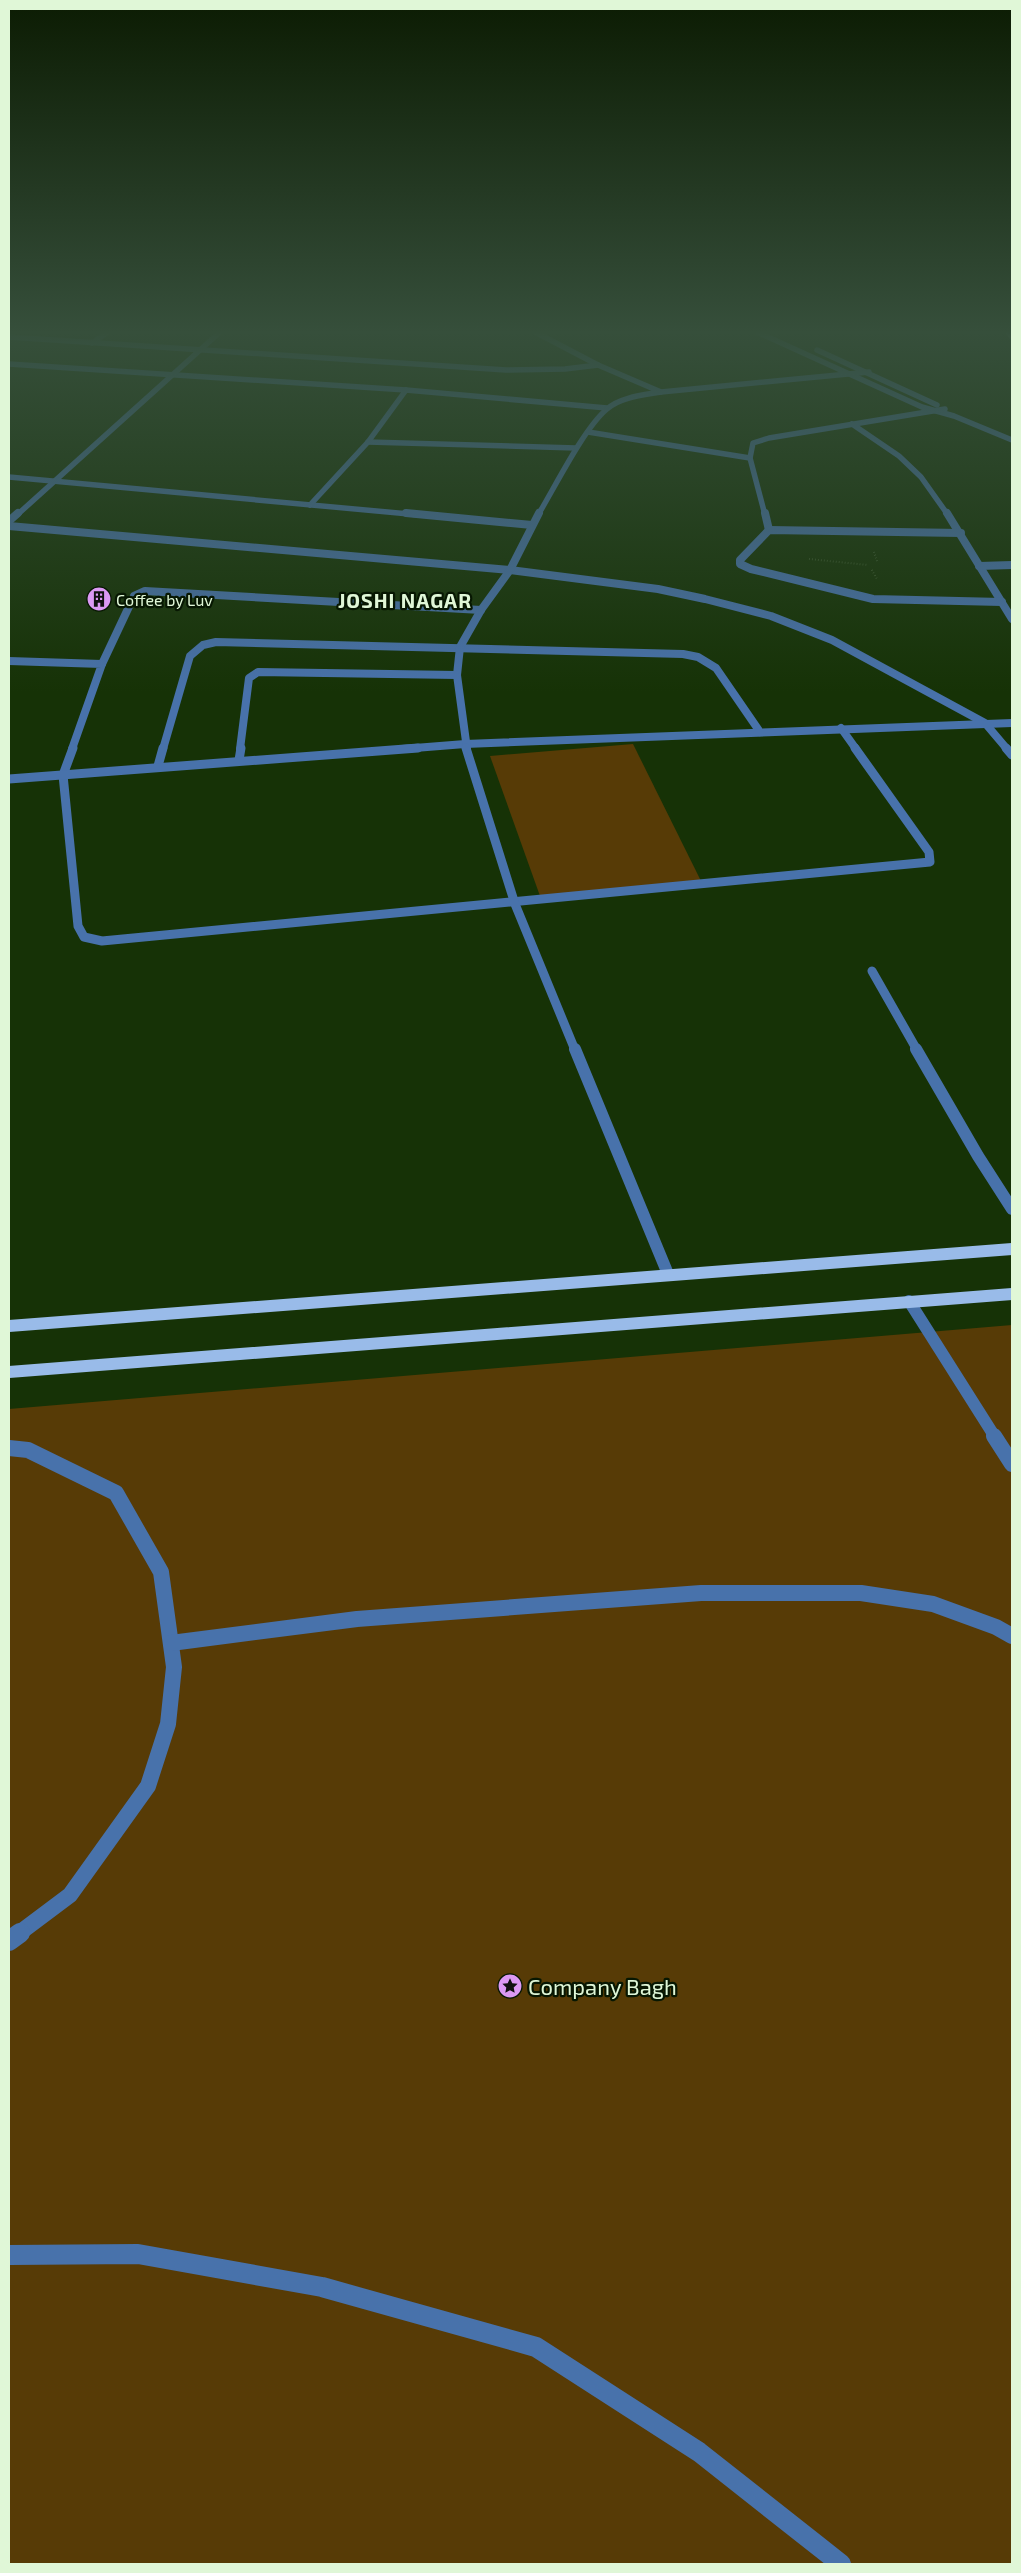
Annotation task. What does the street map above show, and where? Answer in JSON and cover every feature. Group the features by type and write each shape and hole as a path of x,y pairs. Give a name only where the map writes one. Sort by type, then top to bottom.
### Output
{"main road":[{"path":"9,1326 1012,1249"},
{"path":"9,1372 909,1300 1012,1294"}],"street":[{"path":"9,521 87,452"},
{"path":"310,505 359,452"},
{"path":"574,452 532,525 510,570 481,610 460,646 457,675 465,744 515,904 668,1274"},
{"path":"713,452 750,458"},
{"path":"750,452 769,530"},
{"path":"891,452 911,466 961,533 1012,619"},
{"path":"9,477 532,525"},
{"path":"9,526 510,570 658,589 771,616 832,640 985,723 1012,755"},
{"path":"961,533 769,530 740,560 740,564 751,569 873,599 1002,602"},
{"path":"980,566 1012,565"},
{"path":"481,610 146,591 134,596 102,664 63,775 78,926 84,937 90,940 102,941 515,904 917,865 930,862 929,852 841,728"},
{"path":"158,766 190,656 203,645 216,642 663,652 698,657 716,668 760,732"},
{"path":"9,660 102,664"},
{"path":"239,760 249,678 258,672 457,675"},
{"path":"9,779 158,766 465,744 1012,722"},
{"path":"872,971 978,1156 1012,1209"},
{"path":"909,1300 1012,1464"},
{"path":"9,1448 28,1450 116,1492 161,1572 174,1667 168,1724 148,1786 70,1895 9,1941"},
{"path":"171,1643 357,1619 711,1593 861,1593 933,1604 996,1627 1012,1636"},
{"path":"9,2255 138,2254 322,2287 536,2347 699,2452 841,2564"}],"path":[{"path":"801,558 868,565"}],"shaded area":[{"path":"633,744 701,881 540,896 490,756"},
{"name":"Company Bagh","path":"1012,1325 1012,2564 9,2564 9,1409"}],"place":[{"name":"Coffee by Luv","path":"99,599"},
{"name":"Company Bagh","path":"510,1986"}],"district":[{"name":"JOSHI NAGAR","path":"405,600"}]}
